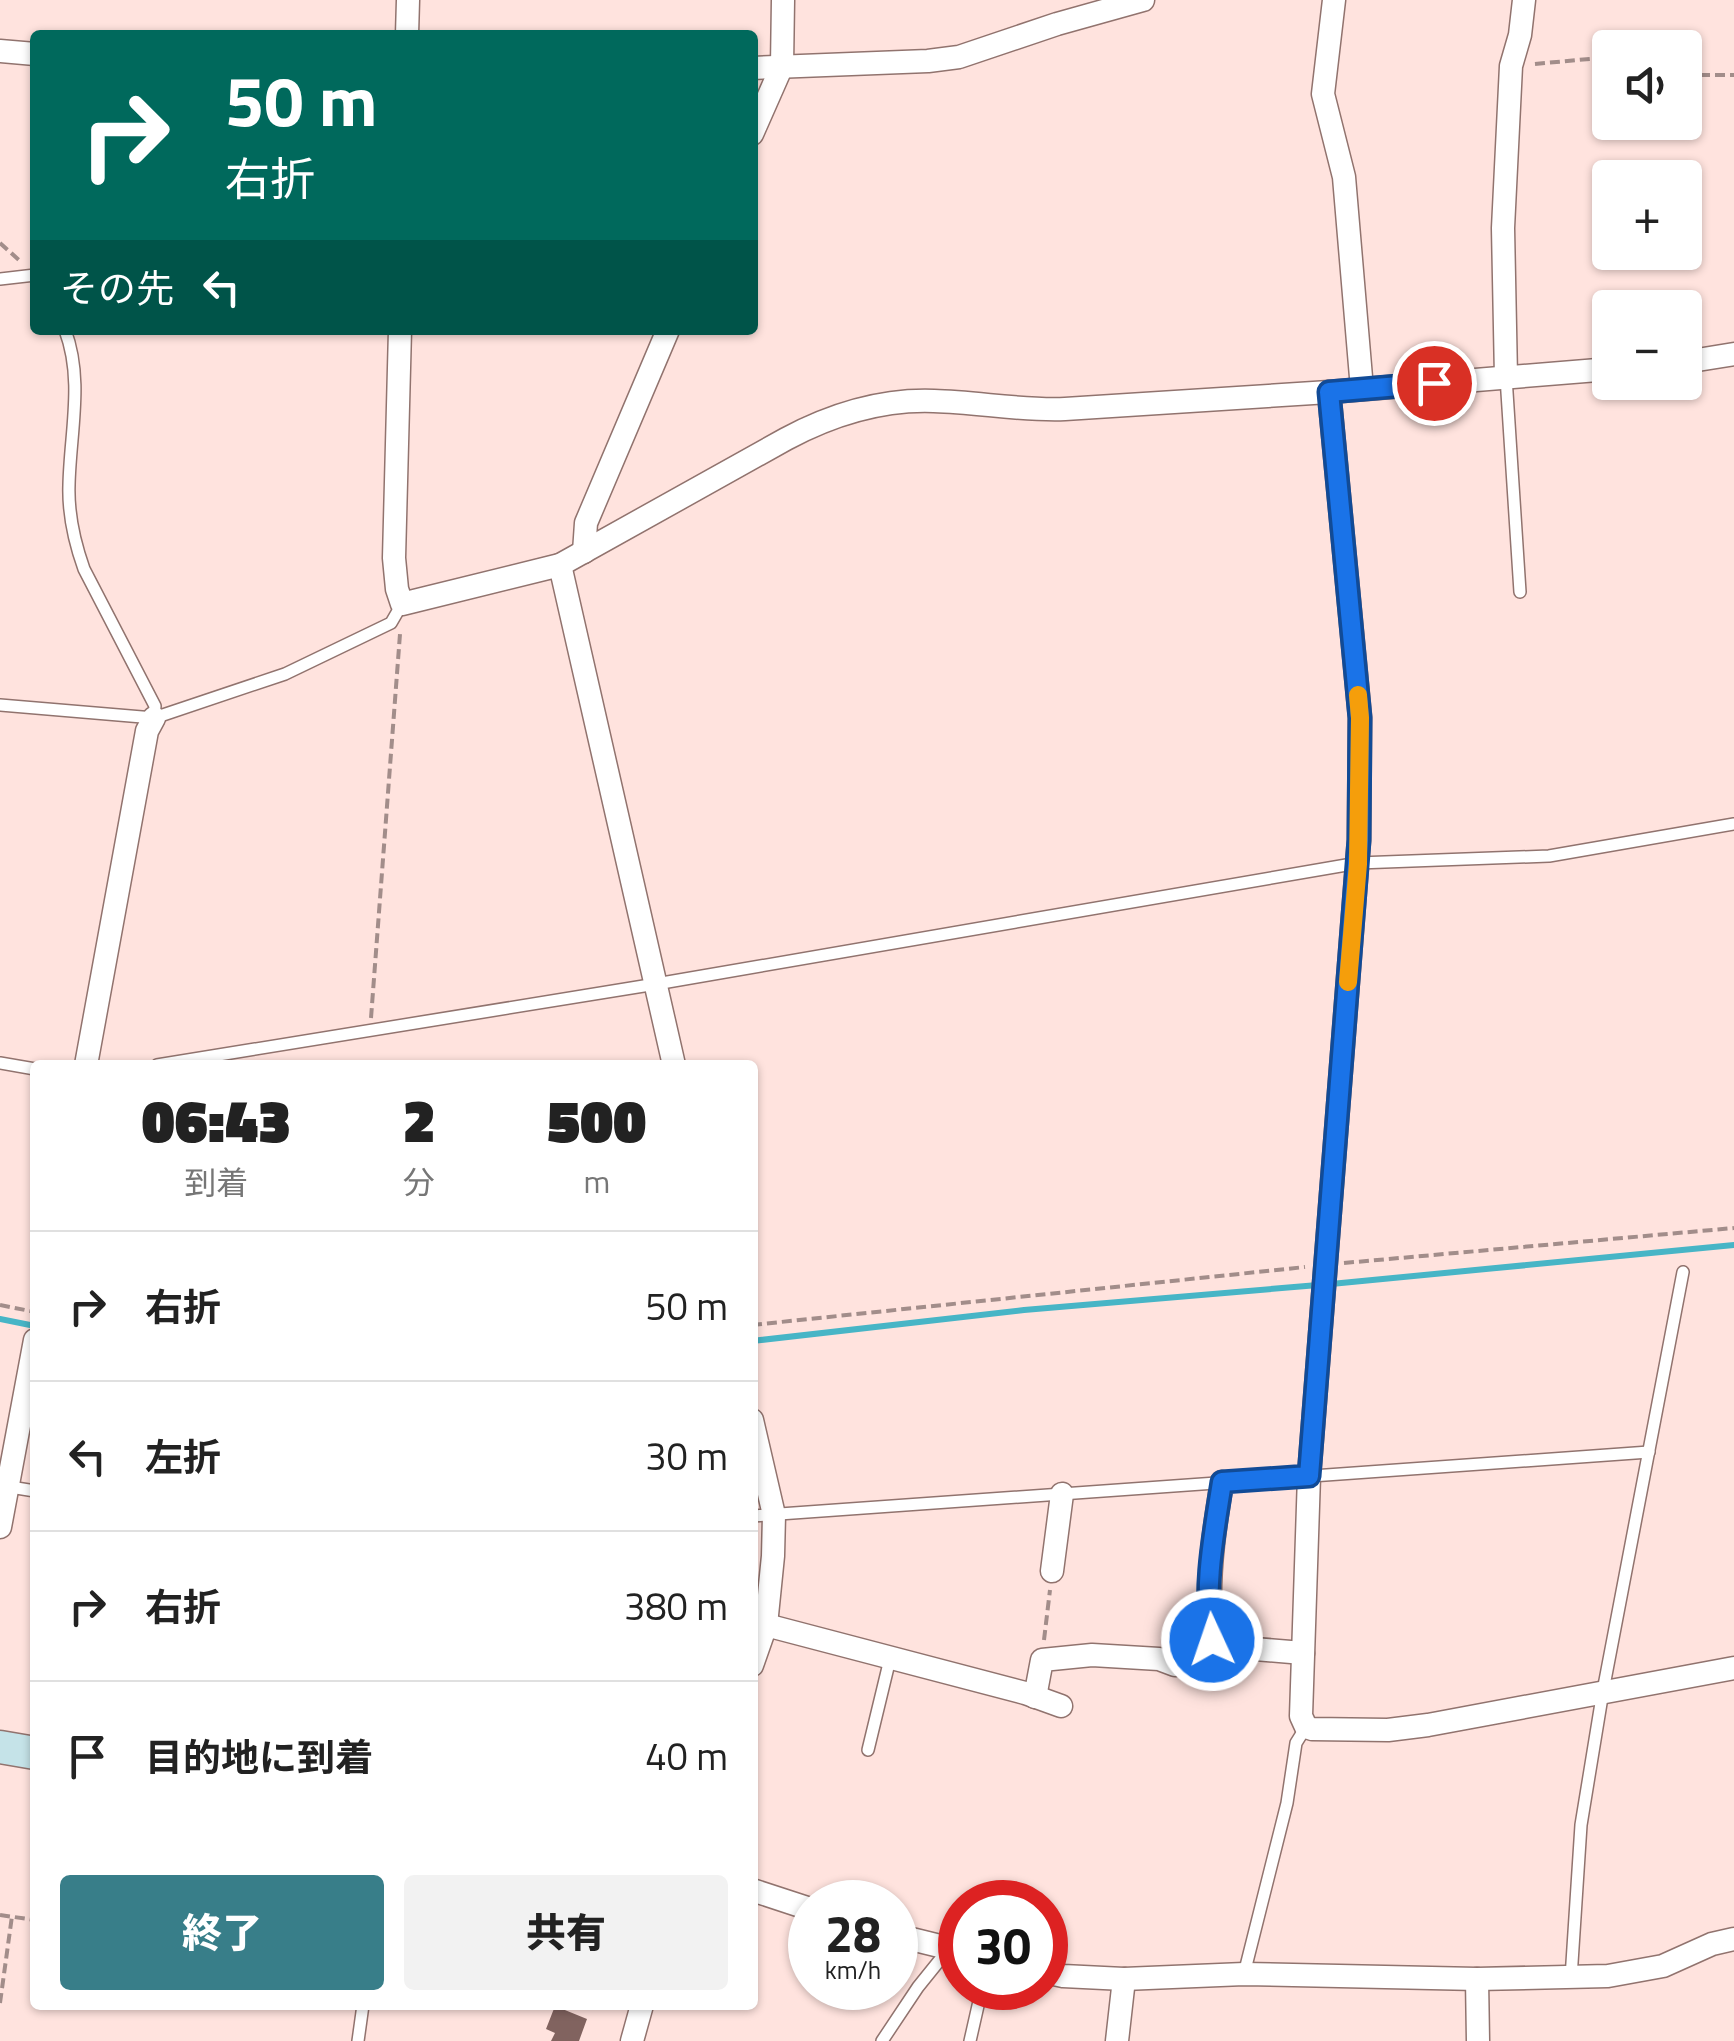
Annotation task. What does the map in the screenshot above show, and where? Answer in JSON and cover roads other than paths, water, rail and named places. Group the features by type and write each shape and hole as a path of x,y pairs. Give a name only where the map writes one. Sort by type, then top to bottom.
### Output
{"street":[{"path":"407,30 408,0"},
{"path":"758,120 782,66 782,0"},
{"path":"758,68 959,57 1143,0"},
{"path":"1334,0 1323,94 1344,177 1362,389"},
{"path":"1506,377 1503,228 1511,66 1524,0"},
{"path":"0,51 30,54"},
{"path":"400,335 394,558 402,604 560,565 786,439 858,410 929,400 1032,410 1065,409 1592,370"},
{"path":"584,552 586,523 666,335"},
{"path":"1702,359 1734,354"},
{"path":"1329,392 1360,718 1358,864 1309,1476 1301,1716 1306,1727 1320,1730 1388,1730 1734,1668"},
{"path":"560,565 673,1060"},
{"path":"87,1060 148,731 154,718"},
{"path":"0,1527 4,1486 30,1364"},
{"path":"758,1472 773,1556 766,1625 758,1648"},
{"path":"1215,1646 1209,1581 1222,1482"},
{"path":"1052,1571 1062,1494"},
{"path":"766,1625 1061,1706"},
{"path":"1035,1696 1042,1660 1092,1656 1159,1659 1175,1664 1215,1646 1303,1653"},
{"path":"0,1746 30,1752"},
{"path":"758,1892 788,1902"},
{"path":"1068,1976 1608,1976 1664,1966 1712,1944 1734,1939"},
{"path":"1117,2041 1124,1979"},
{"path":"1477,1979 1478,2041"},
{"path":"632,2041 641,2010"}],"lane":[{"path":"0,279 30,276"},
{"path":"66,335 75,361 69,489 76,545 155,706 154,718"},
{"path":"1506,377 1520,592"},
{"path":"0,705 154,718 285,674 392,624 402,604"},
{"path":"188,1060 1358,864 1549,856 1734,824"},
{"path":"0,1063 30,1067"},
{"path":"1570,1978 1581,1825 1683,1272"},
{"path":"763,1516 1649,1452"},
{"path":"4,1486 30,1490"},
{"path":"868,1750 890,1659"},
{"path":"1244,1974 1287,1803 1296,1743 1306,1727"},
{"path":"882,2041 938,1962"},
{"path":"358,2041 362,2010"},
{"path":"970,2041 977,2010"}],"waterway":[{"path":"1331,1284 1734,1245"},
{"path":"758,1340 1024,1310 1318,1285"},
{"path":"0,1319 30,1325"}]}
